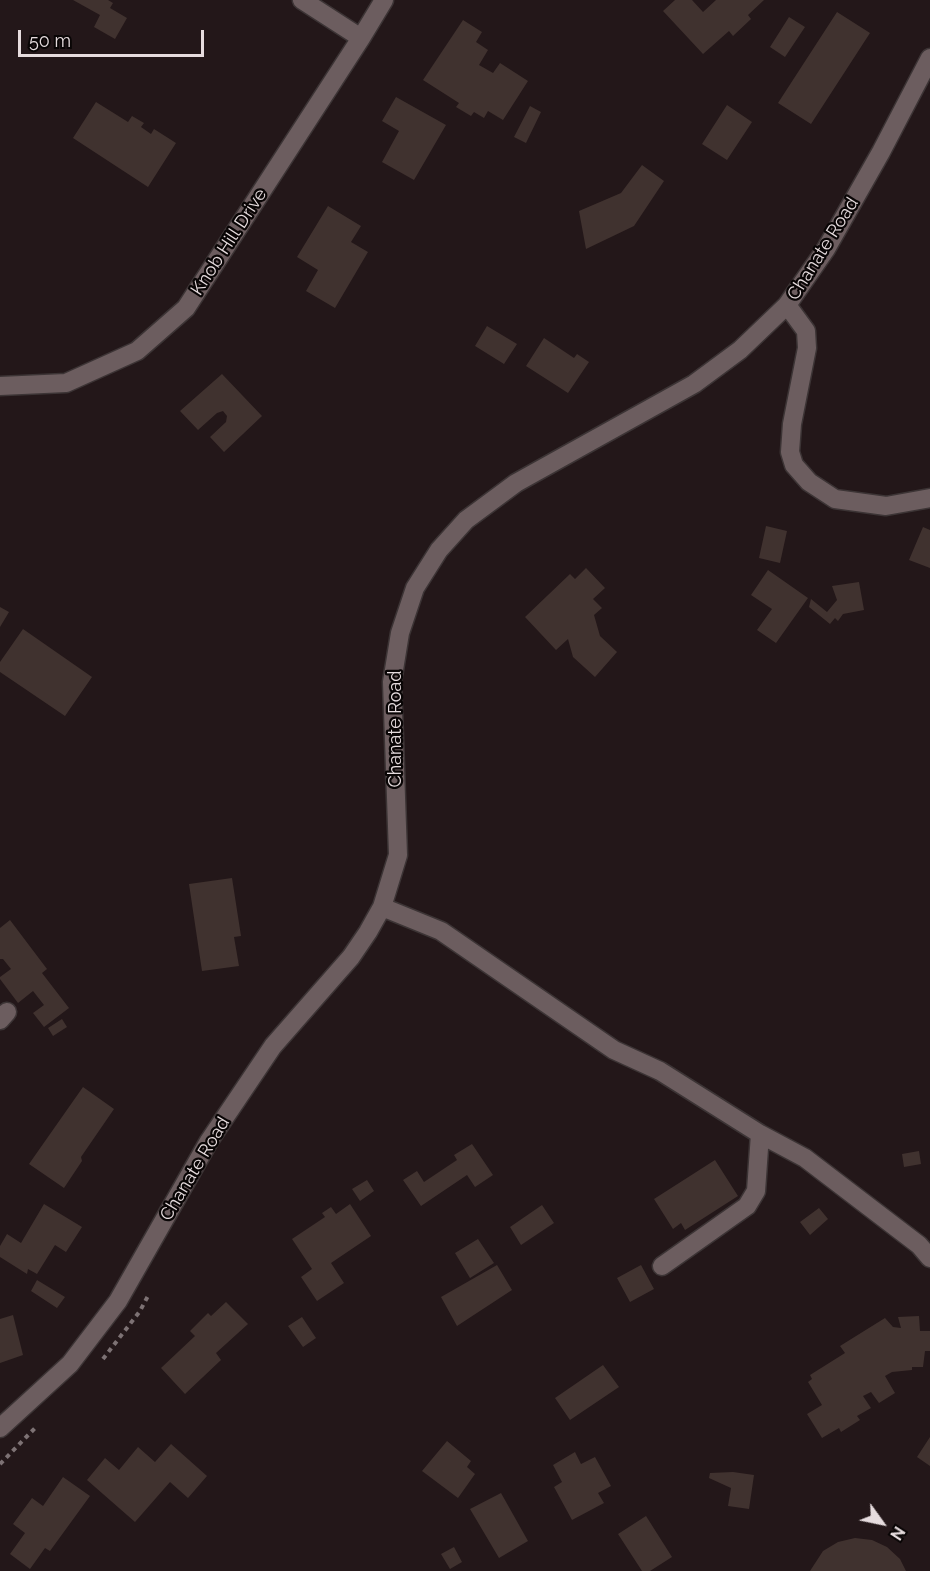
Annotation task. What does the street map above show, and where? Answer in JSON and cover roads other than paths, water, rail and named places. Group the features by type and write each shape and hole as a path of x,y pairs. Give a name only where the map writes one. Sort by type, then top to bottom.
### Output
{"street":[{"path":"302,0 361,38"},
{"name":"Knob Hill Drive","path":"0,386 66,383 136,351 186,308 384,0"},
{"name":"Chanate Road","path":"0,1428 70,1364 118,1301 209,1141 273,1046 351,957 369,932 382,907 398,855 392,682 400,633 415,588 439,550 466,520 516,483 655,408 694,384 740,350 787,304 826,249 881,152 930,58"},
{"path":"787,304 806,330 807,348 792,424 790,452 794,465 809,483 835,499 886,506 930,498"},
{"path":"382,907 441,931 614,1050 660,1071 760,1134 805,1158 919,1245 930,1258"},
{"path":"662,1266 747,1206 756,1191 760,1134"}]}
